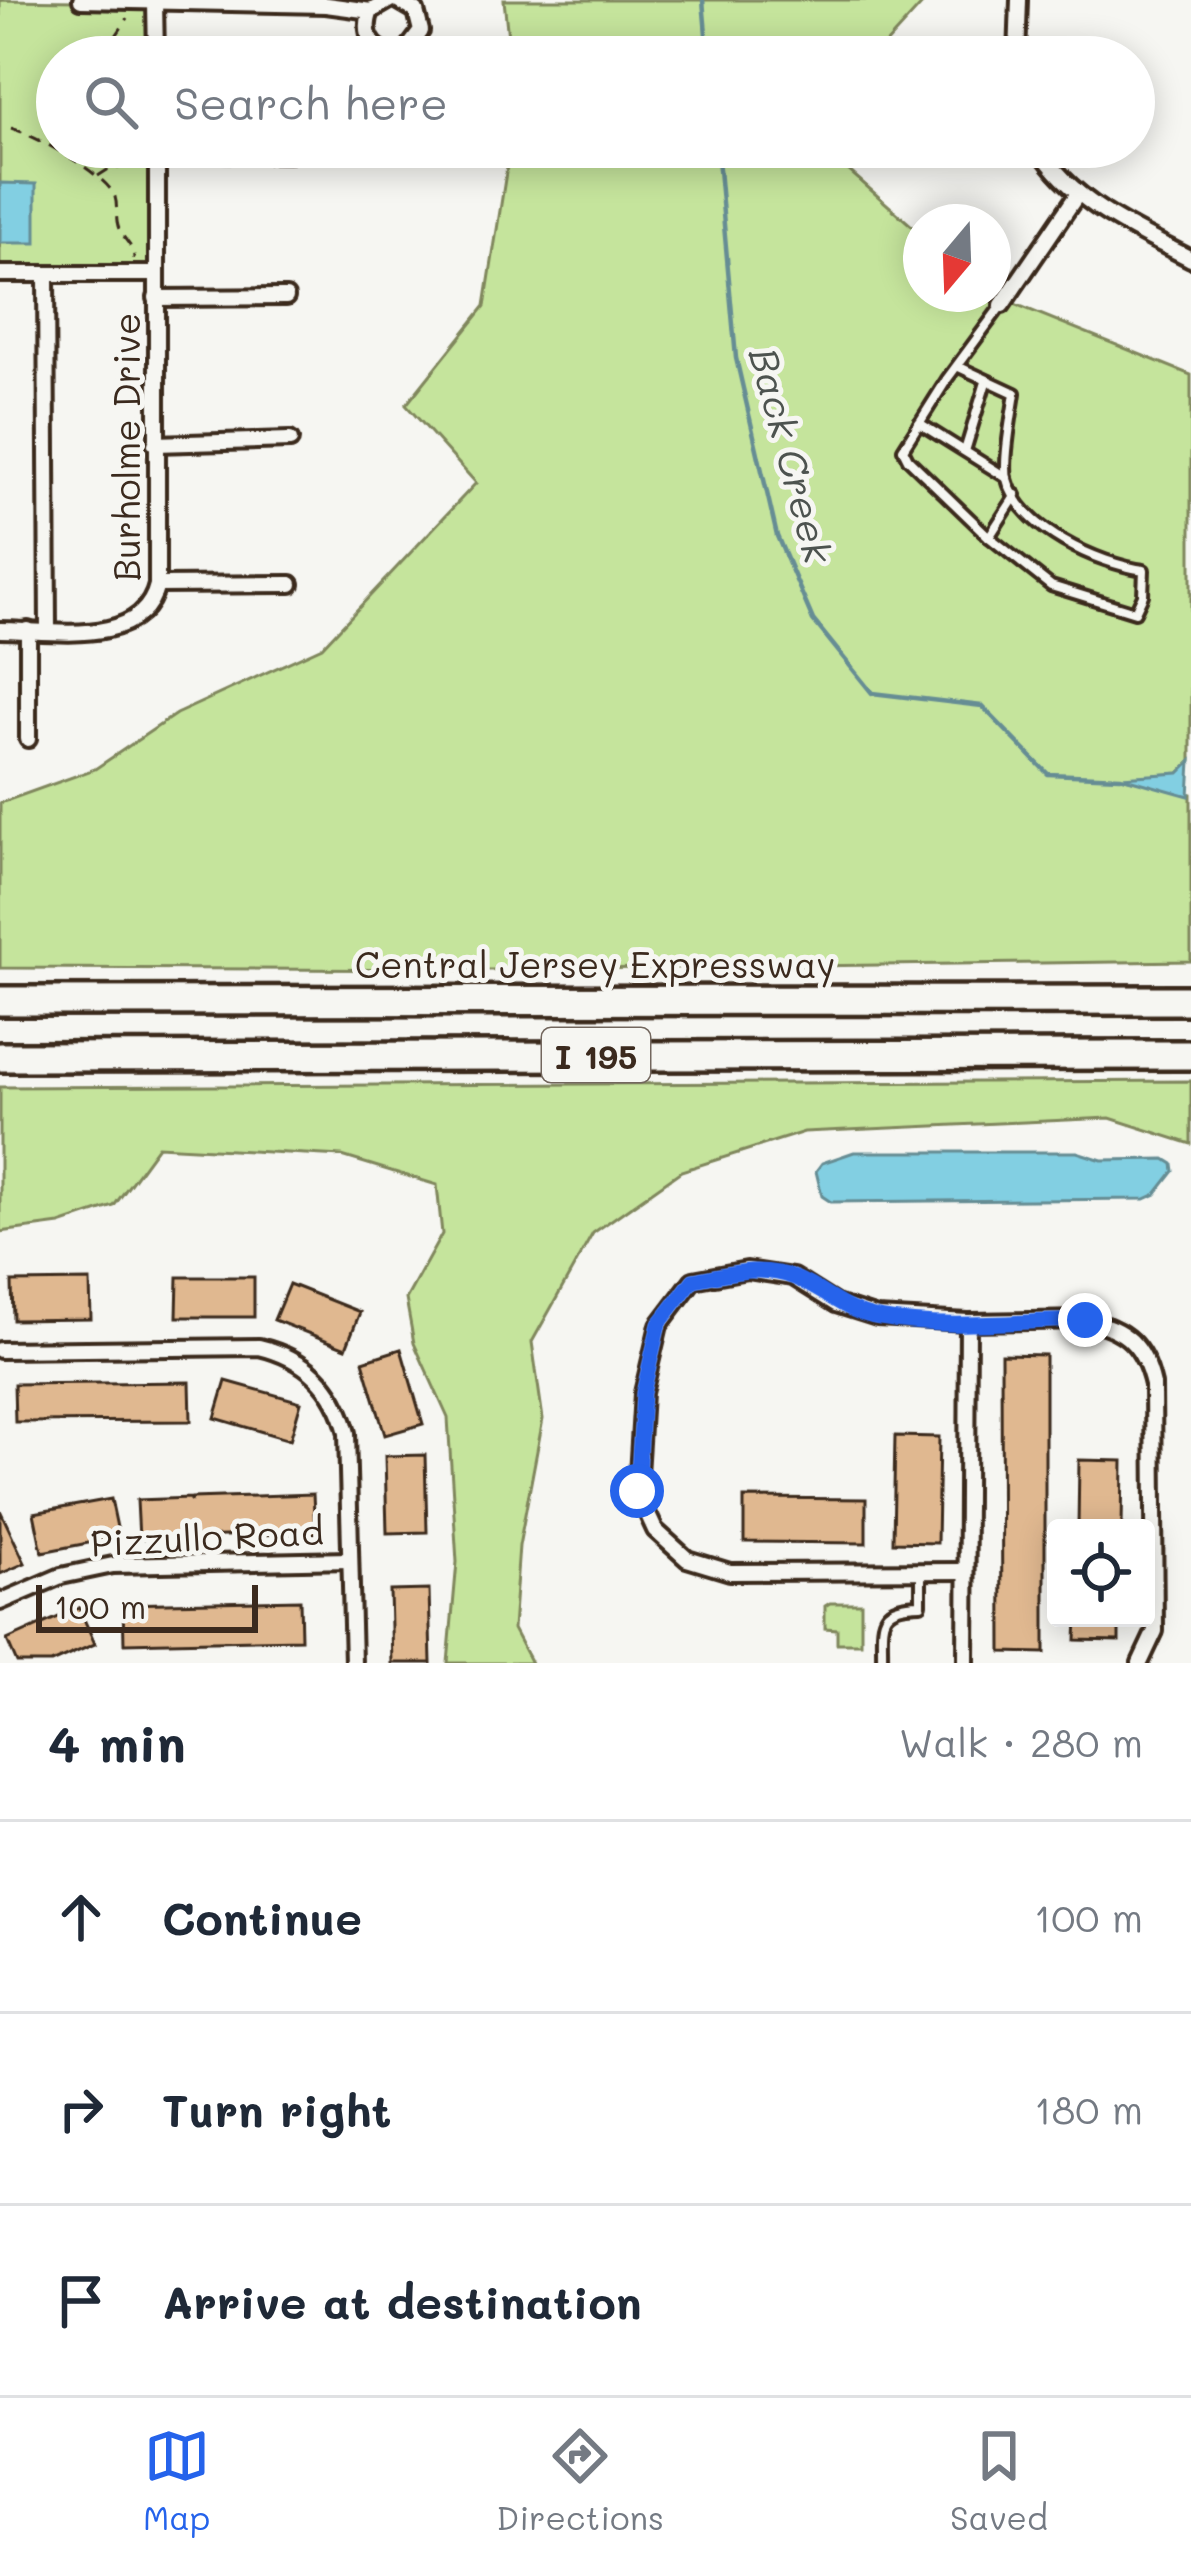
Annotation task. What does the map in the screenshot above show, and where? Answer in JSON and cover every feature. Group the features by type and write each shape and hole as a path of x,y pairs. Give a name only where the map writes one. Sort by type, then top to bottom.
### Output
{"highway":[{"name":"Central Jersey Expressway","path":"0,1001 1191,1000"},
{"name":"I 195","path":"0,1057 1191,1054"}],"street":[{"path":"80,0 326,4 371,11 394,0 416,11 419,36"},
{"path":"1017,36 1019,0"},
{"path":"155,2 156,36"},
{"path":"369,36 371,11"},
{"name":"Burholme Drive","path":"0,630 110,630 135,622 148,611 157,585 158,168"},
{"path":"1055,168 1077,196 1191,259"},
{"path":"1011,291 1077,196"},
{"name":"Burholme Drive","path":"0,274 156,274"},
{"path":"46,274 48,630"},
{"path":"156,298 286,297"},
{"path":"155,444 290,440"},
{"path":"157,585 291,584"},
{"path":"28,630 28,739"},
{"path":"964,1571 730,1572 687,1559 655,1530 637,1491 643,1393 659,1324 693,1280 747,1270 793,1277 836,1304 877,1317 968,1322 1085,1320 1105,1324 1133,1340 1147,1359 1153,1385 1155,1631 1139,1663"},
{"path":"966,1663 968,1322"},
{"path":"0,1350 259,1348 293,1358 322,1382 347,1433 353,1663"},
{"name":"Pizzullo Road","path":"0,1602 61,1576 113,1565 350,1560"}],"lane":[{"path":"919,423 1007,478 1030,514 1068,545 1114,566 1144,570 1143,596 1135,612 1051,586 989,537 903,449 919,423 957,366 996,312"},
{"path":"957,366 1015,393 1007,478"},
{"path":"964,451 986,382"},
{"path":"989,537 1016,495"},
{"path":"882,1662 884,1618 888,1610 900,1605 921,1604 921,1571"}],"path":[{"path":"116,36 129,16"},
{"path":"10,128 36,140"},
{"path":"82,168 108,185 116,199 116,221 134,250 134,259"},
{"path":"97,178 116,168"}],"green space":[{"path":"0,0 155,2 155,36 36,36 36,168 156,168 156,274 0,274"},
{"path":"504,0 926,0 893,36 508,36"},
{"path":"507,168 846,168 903,218 903,312 1011,312 1011,302 1191,375 1191,761 1179,773 1125,778 1191,794 1191,961 499,970 0,968 0,803 95,769 176,714 322,647 476,483 406,405 485,306"},
{"path":"1191,1081 1191,1144 1110,1118 804,1132 681,1171 593,1233 532,1342 543,1419 519,1546 513,1629 531,1663 448,1663 457,1562 448,1418 414,1343 406,1299 442,1234 437,1185 342,1156 158,1146 114,1206 60,1224 0,1232 0,1087"},
{"path":"861,1603 861,1643 837,1643 837,1629 825,1628 825,1606"}],"water":[{"path":"0,183 36,184 36,243 0,243"},
{"path":"1191,761 1189,796 1121,777 1179,773"},
{"path":"854,1152 1077,1152 1102,1160 1165,1159 1174,1171 1156,1194 1145,1199 831,1202 822,1196 816,1171 822,1163"}],"building":[{"path":"178,1277 254,1277 254,1317 177,1317"},
{"path":"90,1281 91,1319 13,1320 12,1282"},
{"path":"289,1284 360,1312 346,1348 274,1320"},
{"path":"401,1349 423,1424 385,1435 363,1361"},
{"path":"1001,1354 1045,1355 1045,1653 1002,1652"},
{"path":"226,1381 301,1402 290,1440 215,1418"},
{"path":"190,1382 191,1421 15,1422 14,1384"},
{"path":"895,1436 939,1437 937,1543 893,1542"},
{"path":"425,1455 427,1532 387,1533 385,1456"},
{"path":"1079,1460 1123,1461 1122,1519 1078,1519"},
{"path":"313,1494 315,1533 139,1539 137,1500 191,1498 191,1502 192,1498"},
{"path":"744,1498 866,1499 866,1543 744,1542"},
{"path":"111,1499 119,1537 42,1552 34,1513"},
{"path":"0,1510 25,1563 0,1574"},
{"path":"429,1590 431,1663 392,1663 390,1591"},
{"path":"300,1600 301,1639 124,1643 123,1604"},
{"path":"79,1608 95,1644 51,1663 17,1663 7,1640"},
{"path":"1077,1627 1119,1627 1119,1641 1076,1640"}],"waterway":[{"name":"Back Creek","path":"703,0 706,36"},
{"name":"Back Creek","path":"719,168 736,358 777,536 813,620 872,693 982,706 1048,774 1121,777"}],"route":[{"path":"637,1491 643,1393 659,1324 693,1280 747,1270 793,1277 836,1304 877,1317 920,1322 1085,1320"}]}
